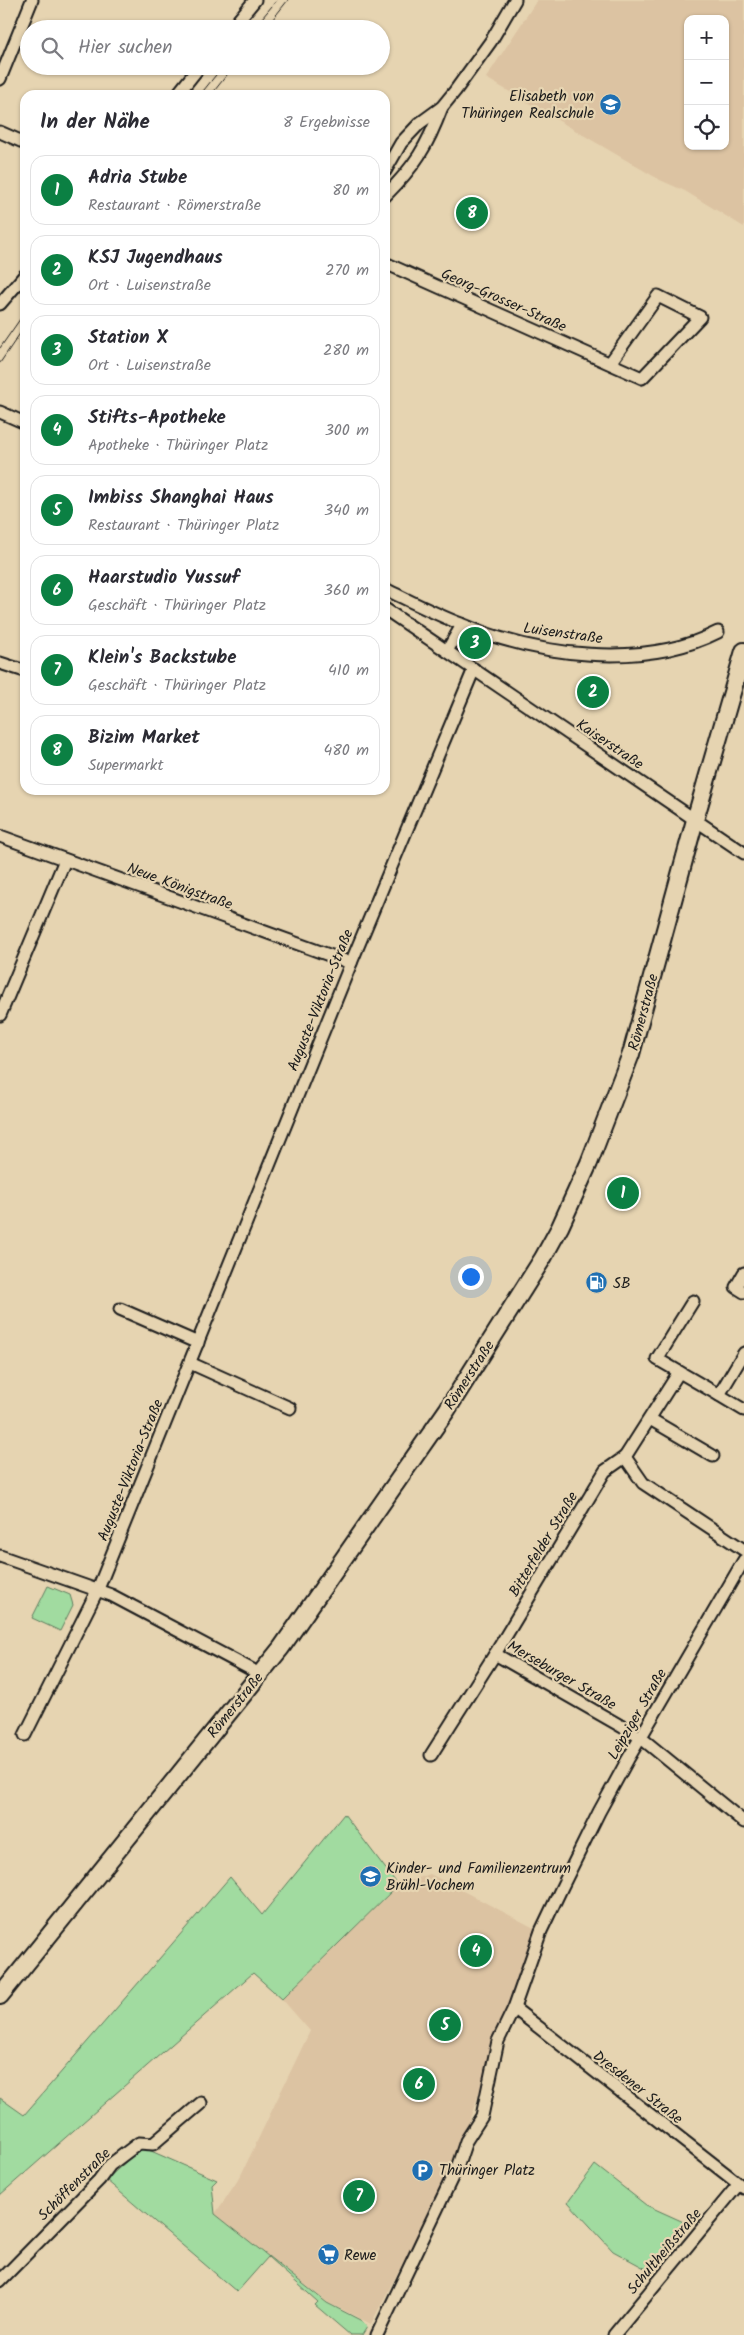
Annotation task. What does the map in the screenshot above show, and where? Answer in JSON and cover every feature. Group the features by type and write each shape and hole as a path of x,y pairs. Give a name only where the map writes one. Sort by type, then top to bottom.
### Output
{"main road":[{"name":"Römerstraße","path":"0,1996 281,1648 447,1410 514,1308 560,1227 593,1155 631,1054 695,820 744,651"}],"street":[{"path":"24,20 32,0"},
{"path":"238,20 255,0"},
{"path":"390,191 405,177 418,160 442,107 491,41 515,0"},
{"path":"0,79 20,30"},
{"path":"181,90 193,75"},
{"path":"390,162 401,143 420,123 442,107"},
{"path":"0,132 20,141"},
{"name":"Georg-Grosser-Straße","path":"390,265 610,364 642,378 700,317 658,296 610,364"},
{"path":"0,304 20,281"},
{"path":"0,412 20,421"},
{"name":"Luisenstraße","path":"390,591 462,625 519,642 591,655 658,652 698,642 718,632"},
{"name":"Kaiserstraße","path":"390,612 744,853"},
{"path":"448,651 462,625"},
{"path":"0,663 20,669"},
{"name":"Auguste-Viktoria-Straße","path":"25,1735 98,1589 351,964 474,669"},
{"name":"Neue Königstraße","path":"0,836 351,964"},
{"path":"0,1015 65,860"},
{"path":"740,1289 744,1273"},
{"path":"693,1301 657,1359 744,1410"},
{"path":"120,1309 198,1343"},
{"path":"719,1394 744,1353"},
{"path":"190,1363 290,1408"},
{"name":"Bitterfelder Straße","path":"495,1654 605,1471 625,1457 679,1372"},
{"path":"650,1419 713,1456"},
{"path":"625,1457 643,1483 744,1550"},
{"path":"0,1556 98,1589 260,1674"},
{"name":"Leipziger Straße","path":"514,2008 542,1931 599,1812 640,1737 744,1560"},
{"name":"Merseburger Straße","path":"431,1755 495,1654 640,1737 744,1822"},
{"path":"377,2335 458,2165 466,2141 482,2116 498,2041 514,2008"},
{"name":"Dresdener Straße","path":"514,2008 741,2187"},
{"name":"Schöffenstraße","path":"0,2281 99,2180 110,2165 139,2143 153,2144 200,2103"},
{"name":"Schultheißstraße","path":"614,2335 741,2187"}],"shaded area":[{"name":"Elisabeth von Thüringen Realschule","path":"537,0 744,0 744,227 685,191 660,180 486,78"},
{"path":"430,1874 536,1929 455,2162 371,2324 327,2302 215,2214 240,2177 310,2031 282,1999 398,1885"}],"green space":[{"path":"48,1586 70,1595 73,1605 60,1631 32,1618"},
{"path":"344,1814 398,1885 282,1999 253,1973 0,2195 0,2098 24,2115 230,1877 262,1915"},
{"path":"142,2147 217,2180 212,2185 215,2214 327,2303 362,2321 367,2327 362,2335 350,2335 315,2305 318,2302 268,2257 237,2292 106,2180"},
{"path":"595,2165 646,2205 688,2224 650,2271 613,2251 568,2202"}],"tram line":[{"path":"260,20 277,0"},
{"path":"272,20 288,0"},
{"path":"204,90 216,75"},
{"path":"215,90 227,75"},
{"path":"0,348 20,319"},
{"path":"0,363 20,333"}],"place":[{"name":"Elisabeth von Thüringen Realschule","path":"610,105"},
{"name":"Bizim Market","path":"472,213"},
{"name":"Station X","path":"475,643"},
{"name":"KSJ Jugendhaus","path":"593,692"},
{"name":"Adria Stube","path":"623,1193"},
{"name":"SB","path":"597,1283"},
{"name":"Kinder- und Familienzentrum Brühl-Vochem","path":"370,1877"},
{"name":"Stifts-Apotheke","path":"476,1951"},
{"name":"Imbiss Shanghai Haus","path":"445,2025"},
{"name":"Haarstudio Yussuf","path":"419,2084"},
{"name":"Thüringer Platz","path":"423,2170"},
{"name":"Klein's Backstube","path":"359,2196"},
{"name":"Rewe","path":"328,2255"}]}
